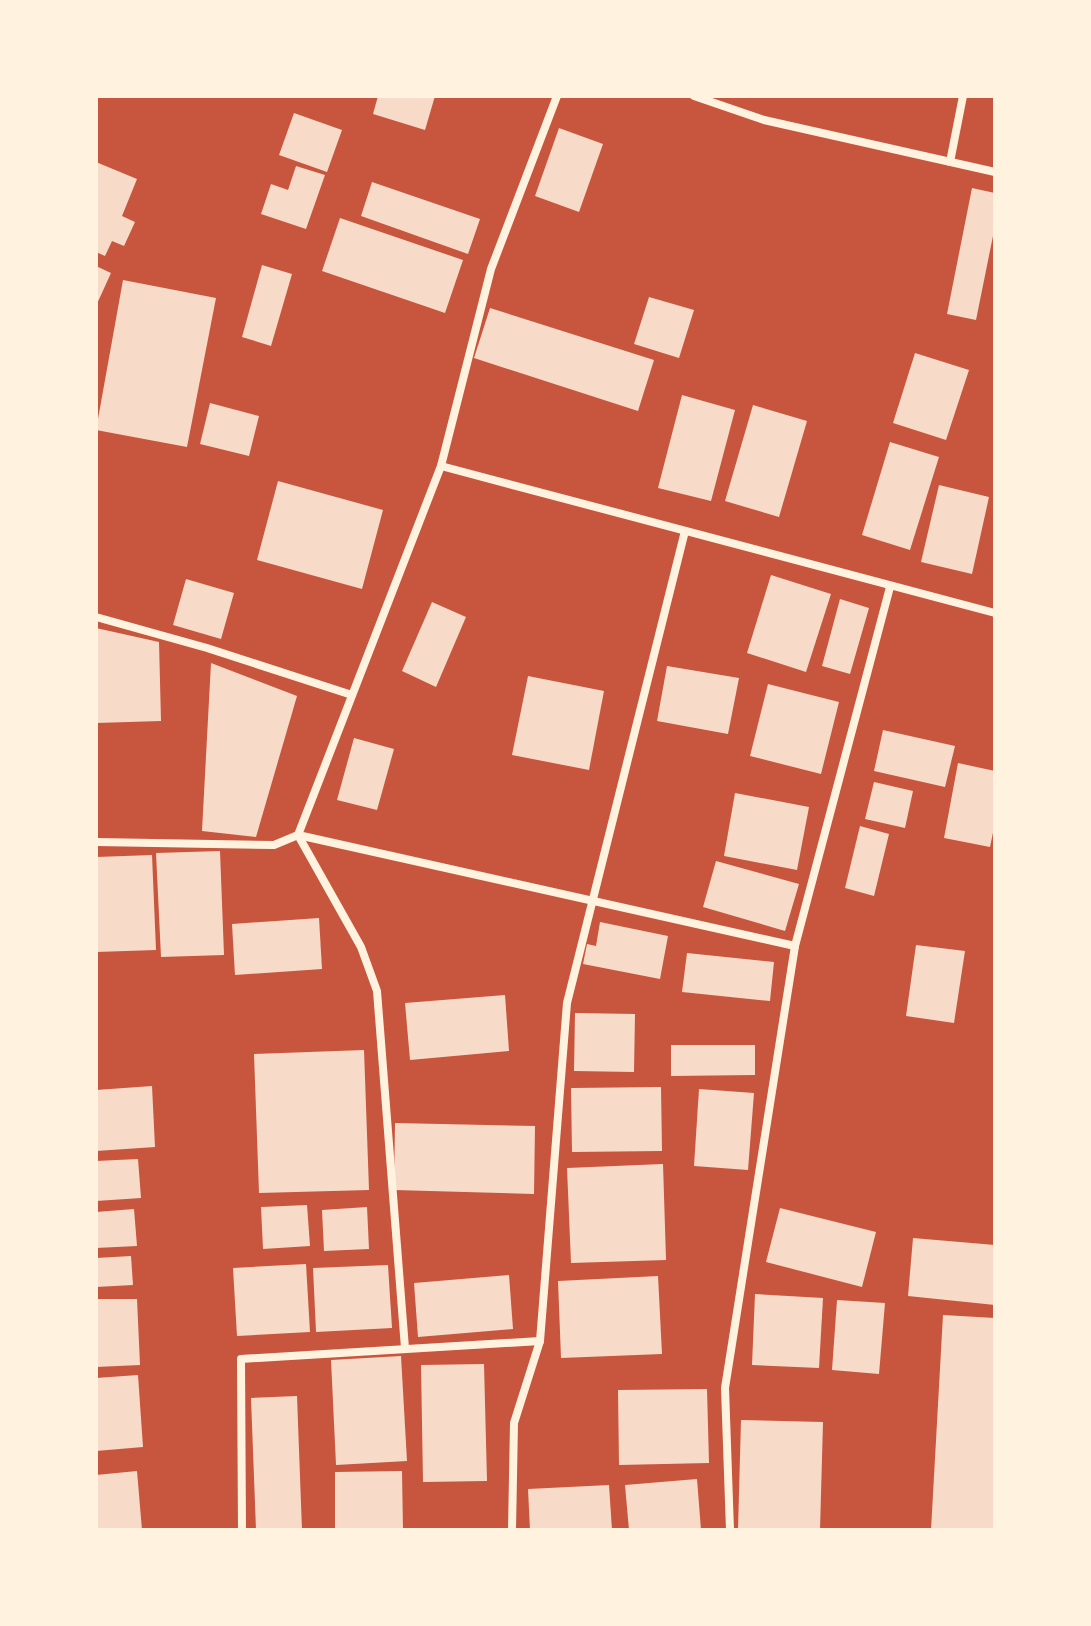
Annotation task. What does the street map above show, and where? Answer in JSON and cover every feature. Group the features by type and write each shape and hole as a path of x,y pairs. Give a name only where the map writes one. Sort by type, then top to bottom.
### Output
{"street":[{"path":"298,835 441,466 491,269 557,96"},
{"path":"694,96 764,120 995,172"},
{"path":"950,162 963,96"},
{"path":"441,466 995,613"},
{"path":"512,1530 514,1423 540,1341 567,1003 685,531"},
{"path":"730,1530 725,1388 795,946 890,587"},
{"path":"96,617 207,648 352,695"},
{"path":"298,835 361,947 377,991 405,1348"},
{"path":"96,842 274,845 298,835 795,946"},
{"path":"242,1530 241,1359 540,1341"}],"building":[{"path":"378,96 435,96 425,130 373,114"},
{"path":"294,113 342,130 327,172 279,155"},
{"path":"559,128 603,144 579,212 535,196"},
{"path":"96,162 137,179 122,216 135,222 124,246 112,241 105,256 96,252"},
{"path":"296,166 325,175 306,229 261,214 271,184 288,190"},
{"path":"372,182 480,219 468,254 361,216"},
{"path":"972,188 995,193 995,226 976,320 947,314"},
{"path":"340,218 463,260 445,313 322,271"},
{"path":"262,265 292,274 271,346 242,337"},
{"path":"96,266 111,273 96,306"},
{"path":"123,280 216,298 187,447 96,430"},
{"path":"649,297 694,310 679,358 634,344"},
{"path":"490,308 654,360 638,411 474,358"},
{"path":"915,353 969,370 946,440 893,423"},
{"path":"682,395 735,410 711,501 658,488"},
{"path":"210,403 259,416 249,456 200,444"},
{"path":"753,405 807,421 779,517 725,501"},
{"path":"890,442 939,457 910,550 862,535"},
{"path":"278,481 383,510 362,589 257,560"},
{"path":"939,485 989,497 972,574 921,562"},
{"path":"771,575 831,594 806,672 747,653"},
{"path":"186,579 234,593 221,639 173,625"},
{"path":"840,599 869,608 850,674 822,666"},
{"path":"432,602 466,617 436,687 402,671"},
{"path":"96,628 159,642 161,721 96,723"},
{"path":"211,663 297,696 256,837 202,831"},
{"path":"667,666 739,678 728,734 657,721"},
{"path":"528,676 604,691 589,770 512,755"},
{"path":"768,684 839,702 821,774 750,756"},
{"path":"883,730 955,746 945,787 874,771"},
{"path":"354,738 394,749 377,810 337,800"},
{"path":"958,763 995,771 995,823 990,847 944,838"},
{"path":"874,782 913,791 905,828 865,819"},
{"path":"735,793 809,807 797,870 724,856"},
{"path":"860,826 889,834 874,896 845,888"},
{"path":"220,851 224,955 161,957 156,853"},
{"path":"152,855 156,950 96,952 96,857"},
{"path":"716,861 799,884 785,931 703,907"},
{"path":"319,918 322,969 235,975 232,924"},
{"path":"600,922 668,936 660,979 583,964 587,944 596,946"},
{"path":"916,945 965,951 954,1023 906,1016"},
{"path":"687,953 774,962 770,1001 682,992"},
{"path":"505,995 509,1051 410,1060 405,1003"},
{"path":"575,1013 635,1014 634,1072 574,1071"},
{"path":"671,1045 755,1045 755,1075 671,1076"},
{"path":"364,1050 369,1190 259,1193 254,1054"},
{"path":"152,1086 155,1147 96,1151 96,1090"},
{"path":"661,1087 662,1151 572,1152 571,1088"},
{"path":"699,1089 754,1093 748,1170 694,1166"},
{"path":"395,1123 535,1126 534,1194 394,1190"},
{"path":"138,1159 141,1198 96,1201 96,1161"},
{"path":"663,1164 666,1260 571,1263 567,1168"},
{"path":"307,1205 310,1246 263,1249 261,1207"},
{"path":"367,1207 369,1249 324,1251 322,1210"},
{"path":"780,1208 876,1232 862,1287 766,1262"},
{"path":"134,1209 137,1246 96,1248 96,1212"},
{"path":"913,1238 995,1245 995,1305 908,1296"},
{"path":"131,1256 133,1285 96,1287 96,1258"},
{"path":"306,1264 310,1332 237,1336 233,1268"},
{"path":"388,1265 392,1328 316,1332 313,1268"},
{"path":"509,1275 513,1329 418,1337 414,1283"},
{"path":"658,1276 662,1354 561,1358 558,1281"},
{"path":"755,1294 823,1298 819,1368 752,1365"},
{"path":"96,1299 137,1299 140,1365 96,1367"},
{"path":"837,1300 885,1303 879,1374 832,1370"},
{"path":"943,1315 995,1318 995,1530 931,1530"},
{"path":"401,1356 407,1461 336,1465 331,1360"},
{"path":"484,1364 487,1481 423,1482 421,1365"},
{"path":"138,1375 143,1447 96,1451 96,1378"},
{"path":"707,1389 709,1463 619,1465 618,1390"},
{"path":"297,1396 302,1530 256,1530 251,1398"},
{"path":"741,1420 823,1422 820,1530 738,1530"},
{"path":"137,1471 142,1530 96,1530 96,1475"},
{"path":"402,1471 403,1530 335,1530 335,1472"},
{"path":"697,1479 701,1530 629,1530 625,1485"},
{"path":"609,1485 612,1530 530,1530 528,1489"}]}
